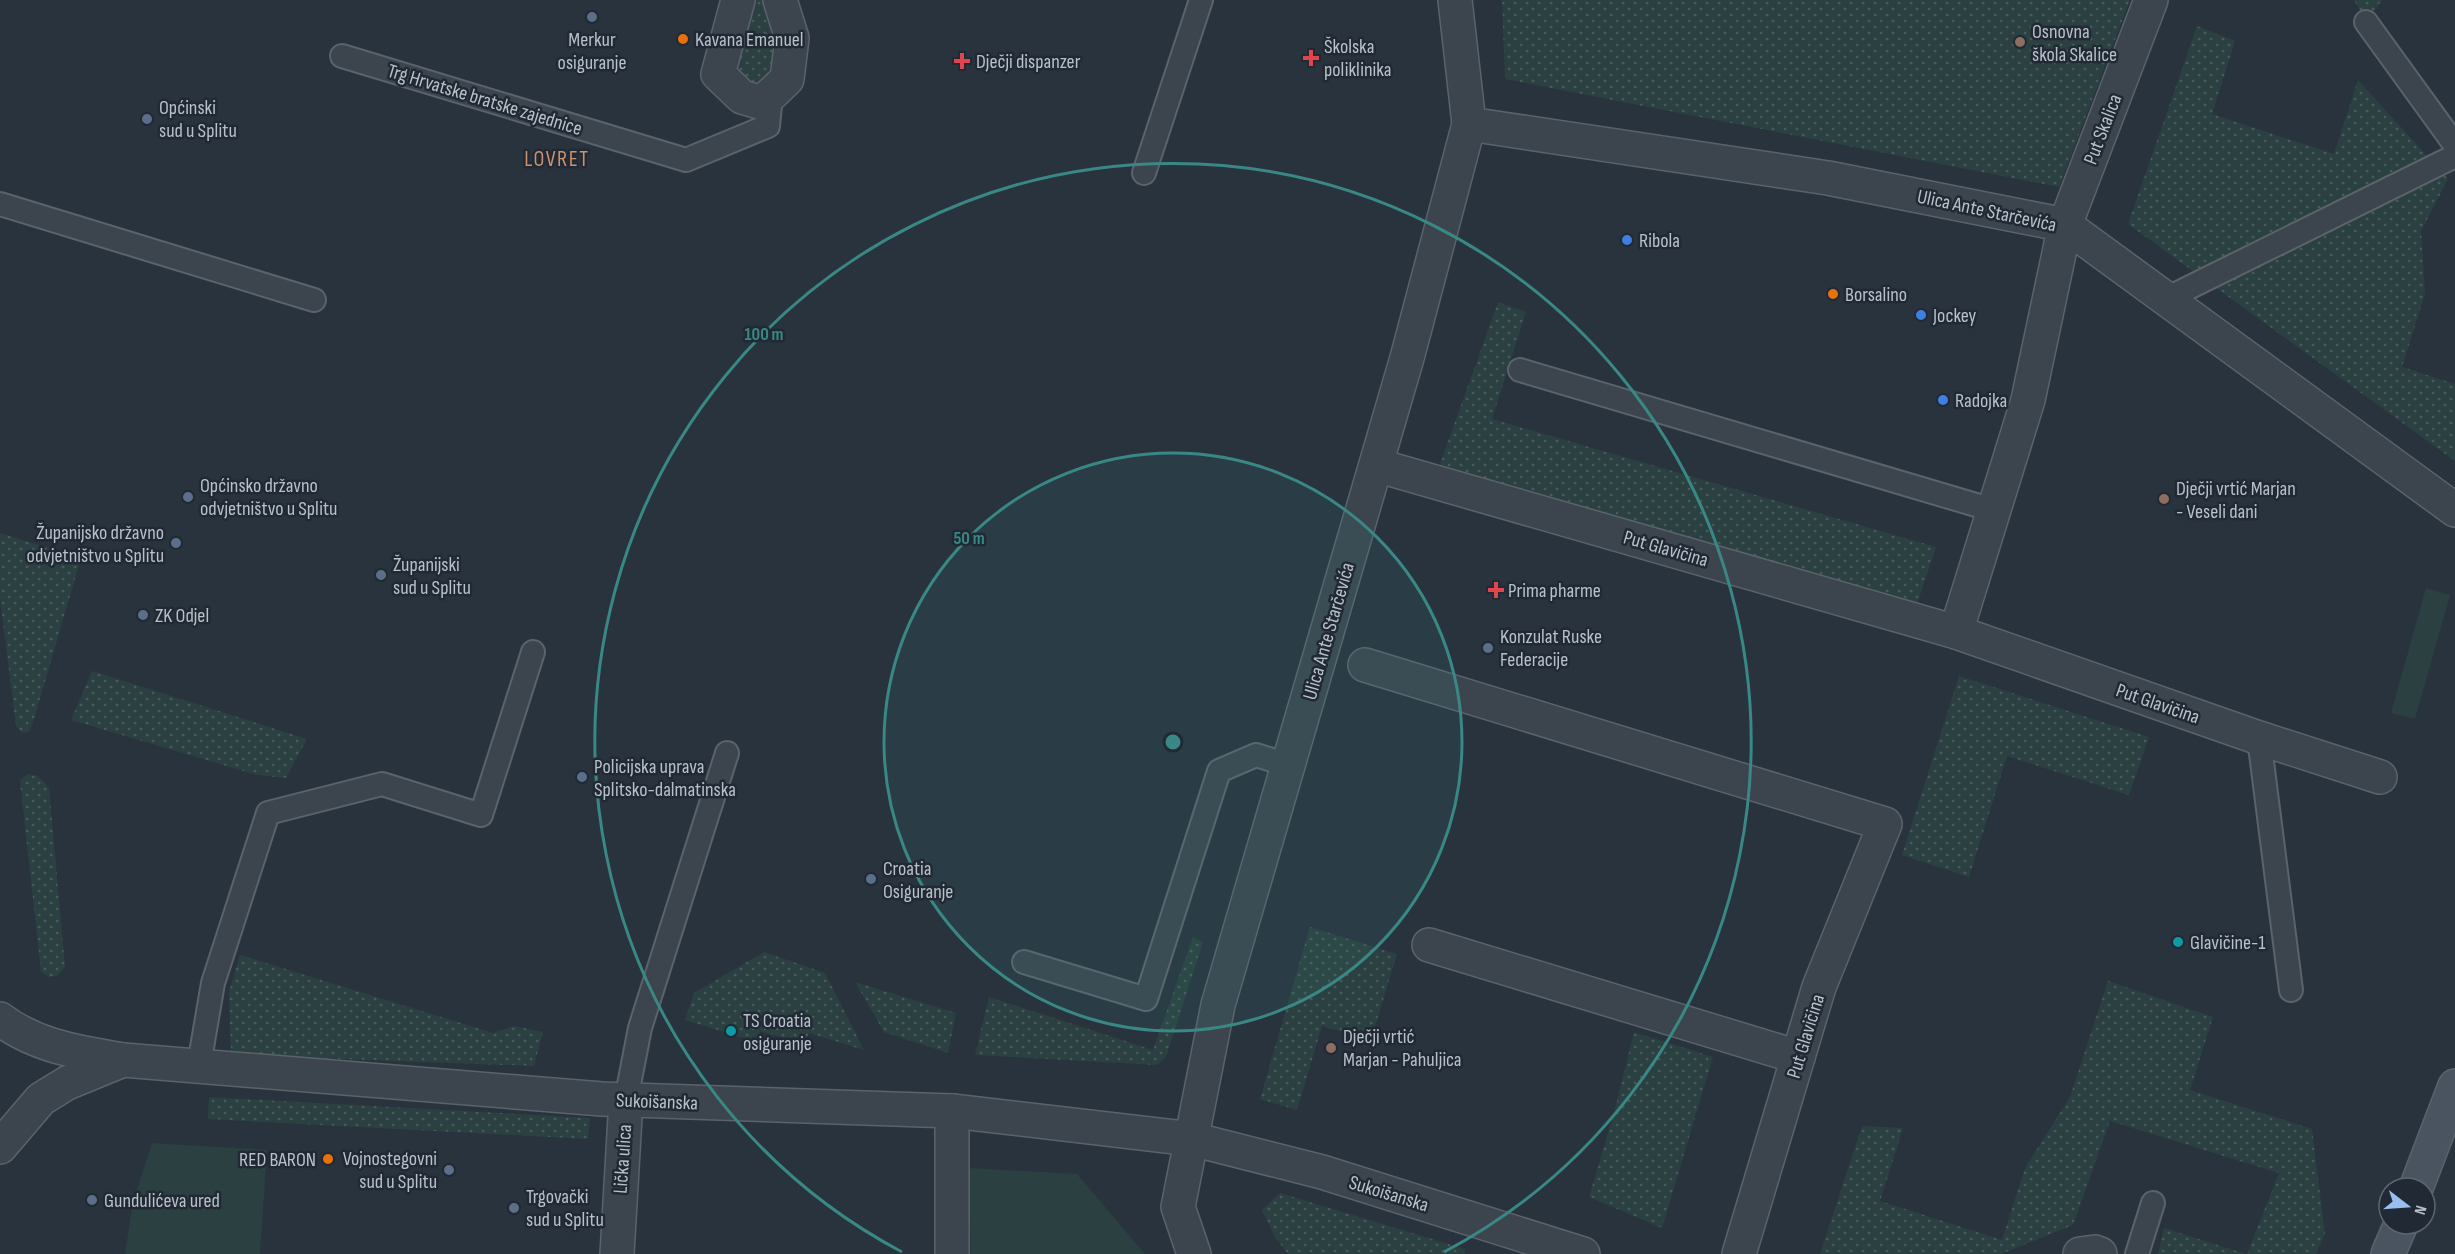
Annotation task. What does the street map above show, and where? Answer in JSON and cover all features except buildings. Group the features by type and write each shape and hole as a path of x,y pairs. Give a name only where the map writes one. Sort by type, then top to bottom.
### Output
{"main road":[{"path":"2421,1176 2455,1086"},
{"path":"2388,1254 2396,1236"}],"street":[{"path":"738,0 718,74 742,97 762,102 787,80 792,38 780,0"},
{"name":"Ulica Ante Starčevića","path":"1192,1138 1218,1005 1376,465 1469,124 1455,0"},
{"name":"Put Skalica","path":"2064,225 2151,0"},
{"name":"Ulica Ante Starčevića","path":"1469,124 1828,178 2064,225 2455,510"},
{"path":"1956,632 2028,400 2064,225"},
{"name":"Put Glavičina","path":"1376,465 1956,632 2259,738 2380,777"},
{"name":"Put Glavičina","path":"1365,665 1885,824 1820,987 1739,1254"},
{"path":"1429,945 1798,1057"},
{"name":"Sukoišanska","path":"0,1019 29,1038 46,1044 123,1060 626,1100 952,1111 1192,1138 1322,1172 1583,1254"},
{"name":"Sukoišanska","path":"0,1147 41,1099 67,1083 123,1060"},
{"name":"Lička ulica","path":"617,1254 626,1100"},
{"path":"951,1254 952,1111"},
{"path":"1192,1138 1178,1207 1194,1254"},
{"path":"2080,1254 2100,1254"}],"lane":[{"path":"1144,173 1201,0"},
{"path":"2366,22 2455,145"},
{"name":"Trg Hrvatske bratske zajednice","path":"342,56 686,160 768,126 771,95"},
{"path":"2166,299 2455,156"},
{"path":"0,204 315,300"},
{"path":"1520,370 1993,510"},
{"path":"199,1065 213,983 268,813 382,784 481,815 533,652"},
{"path":"2259,738 2291,990"},
{"path":"626,1100 640,1028 727,753"},
{"path":"1024,962 1146,999 1220,771 1256,755 1288,765"},
{"path":"2137,1254 2153,1203"}],"green space":[{"path":"751,0 766,0 775,40 772,77 759,89 731,71"},
{"path":"1502,0 2130,0 2059,187 1505,79"},
{"path":"2354,0 2382,0 2366,22"},
{"path":"2197,26 2235,41 2212,114 2334,154 2358,80 2448,179 2421,231 2425,294 2402,367 2455,384 2455,461 2128,224"},
{"path":"1498,302 1526,312 1492,419 1936,547 1912,619 1434,481"},
{"path":"0,533 81,558 34,719 29,732 22,733 16,726 0,598"},
{"path":"2426,588 2450,595 2415,719 2391,713"},
{"path":"92,671 307,739 286,778 257,775 71,720"},
{"path":"1959,676 2149,737 2129,795 2007,756 1969,877 1902,855"},
{"path":"27,774 38,776 49,788 65,967 57,976 49,977 41,972 20,781"},
{"path":"1310,927 1397,954 1371,1040 1322,1026 1297,1110 1260,1099"},
{"path":"1193,937 1203,942 1166,1057 1157,1065 975,1055 989,997 1153,1050"},
{"path":"764,952 825,973 864,1050 809,1033 804,1044 760,1031 756,1042 685,1020 694,993"},
{"path":"240,955 493,1033 515,1026 543,1032 534,1066 231,1055 229,992"},
{"path":"2108,981 2213,1017 2190,1090 2312,1129 2325,1234 2316,1254 2247,1254 2279,1173 2110,1121 2073,1225 2001,1254 1820,1254 1862,1126 1903,1128 1880,1201 2002,1240 2025,1168 2070,1097"},
{"path":"855,982 956,1013 948,1053 884,1032"},
{"path":"1634,1032 1713,1057 1662,1228 1589,1197 1614,1113"},
{"path":"209,1097 590,1118 588,1139 208,1119"},
{"path":"152,1143 267,1150 260,1254 125,1254 133,1202"},
{"path":"969,1168 1077,1174 1145,1254 971,1254"},
{"path":"1280,1193 1465,1249 1465,1254 1288,1254 1275,1237 1262,1210"},
{"path":"2164,1228 2246,1254 2158,1254"}],"place":[{"name":"Merkur osiguranje","path":"592,17"},
{"name":"Kavana Emanuel","path":"683,39"},
{"name":"Osnovna škola Skalice","path":"2020,42"},
{"name":"Školska poliklinika","path":"1311,58"},
{"name":"Dječji dispanzer","path":"962,61"},
{"name":"Općinski sud u Splitu","path":"147,119"},
{"name":"Ribola","path":"1627,240"},
{"name":"Borsalino","path":"1833,294"},
{"name":"Jockey","path":"1921,315"},
{"name":"Radojka","path":"1943,400"},
{"name":"Općinsko državno odvjetništvo u Splitu","path":"188,497"},
{"name":"Dječji vrtić Marjan - Veseli dani","path":"2164,499"},
{"name":"Županijsko državno odvjetništvo u Splitu","path":"176,543"},
{"name":"Županijski sud u Splitu","path":"381,575"},
{"name":"Prima pharme","path":"1496,590"},
{"name":"ZK Odjel","path":"143,615"},
{"name":"Konzulat Ruske Federacije","path":"1488,648"},
{"name":"Policijska uprava Splitsko-dalmatinska","path":"582,777"},
{"name":"Croatia Osiguranje","path":"871,879"},
{"name":"Glavičine-1","path":"2178,942"},
{"name":"TS Croatia osiguranje","path":"731,1031"},
{"name":"Dječji vrtić Marjan - Pahuljica","path":"1331,1048"},
{"name":"RED BARON","path":"328,1159"},
{"name":"Vojnostegovni sud u Splitu","path":"449,1170"},
{"name":"Gundulićeva ured","path":"92,1200"},
{"name":"Trgovački sud u Splitu","path":"514,1208"}],"district":[{"name":"LOVRET","path":"557,158"}]}
